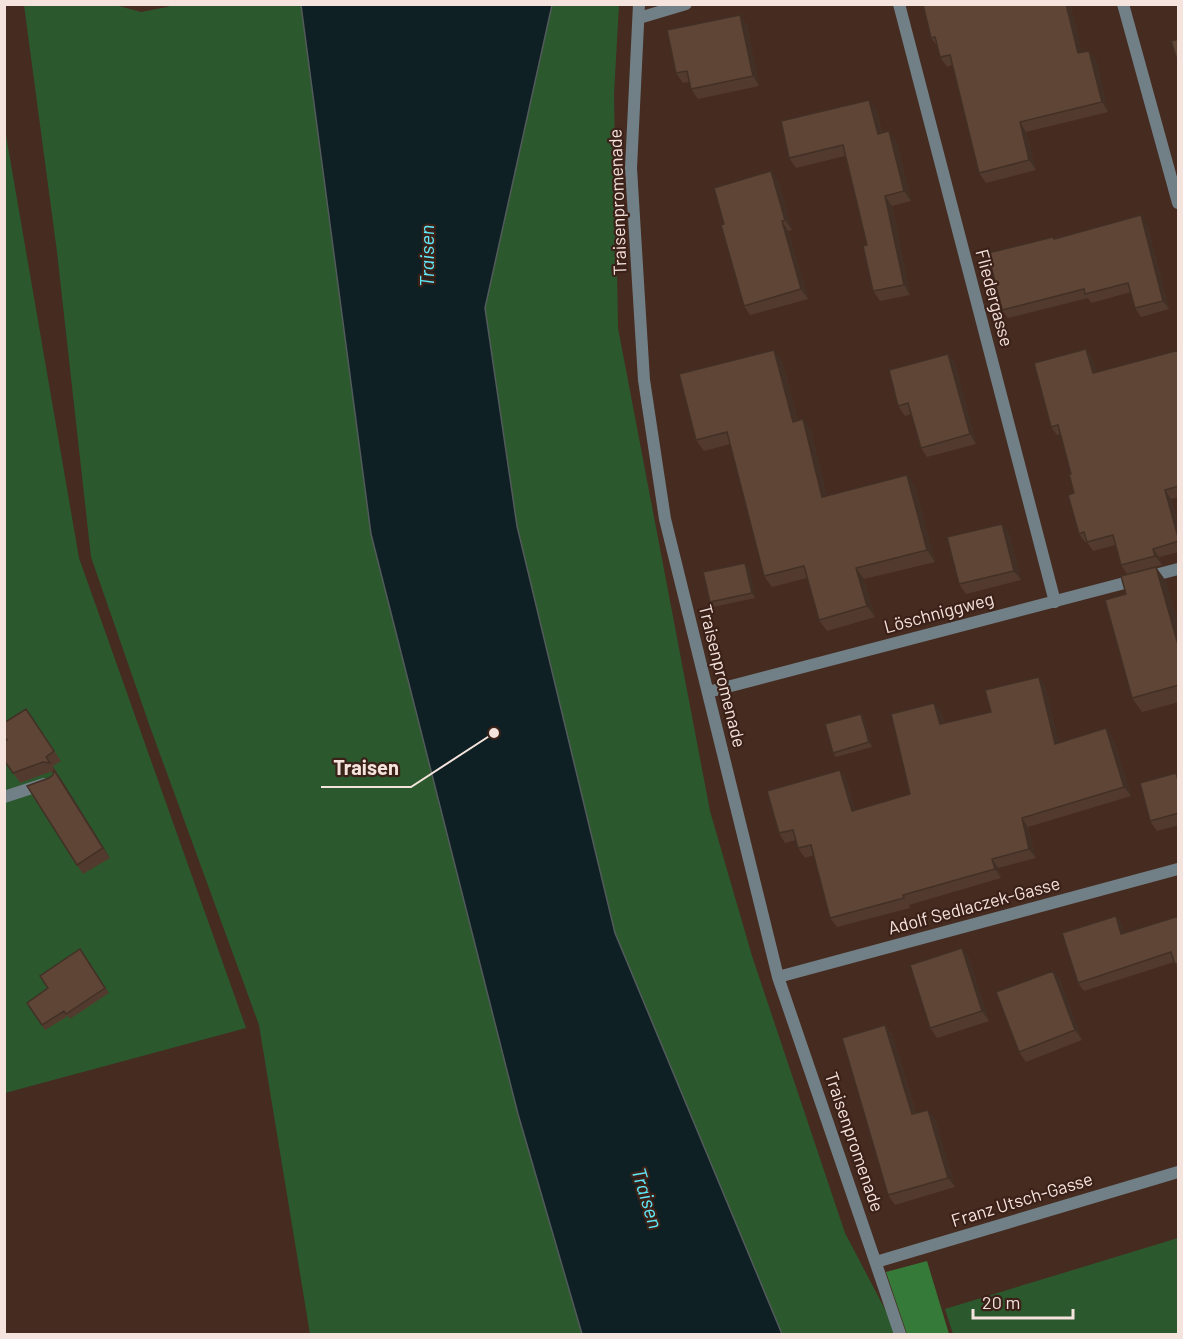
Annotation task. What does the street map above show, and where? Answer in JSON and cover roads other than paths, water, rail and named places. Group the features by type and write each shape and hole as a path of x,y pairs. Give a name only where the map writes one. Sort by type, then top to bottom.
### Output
{"street":[{"name":"Traisenpromenade","path":"639,4 631,168 644,380 665,519 778,977 900,1335"},
{"path":"639,18 686,4"},
{"name":"Fliedergasse","path":"899,4 1055,602"},
{"path":"1123,4 1179,203"},
{"name":"Löschniggweg","path":"708,692 1179,568"},
{"path":"4,797 53,780"},
{"name":"Adolf Sedlaczek-Gasse","path":"778,977 1179,869"},
{"name":"Franz Utsch-Gasse","path":"876,1262 1179,1172"}],"water":[{"name":"Traisen","path":"301,5 552,5 485,308 517,526 615,933 782,1334 582,1334 518,1114 371,534"}],"place":[{"name":"Traisen","path":"494,733"}]}
